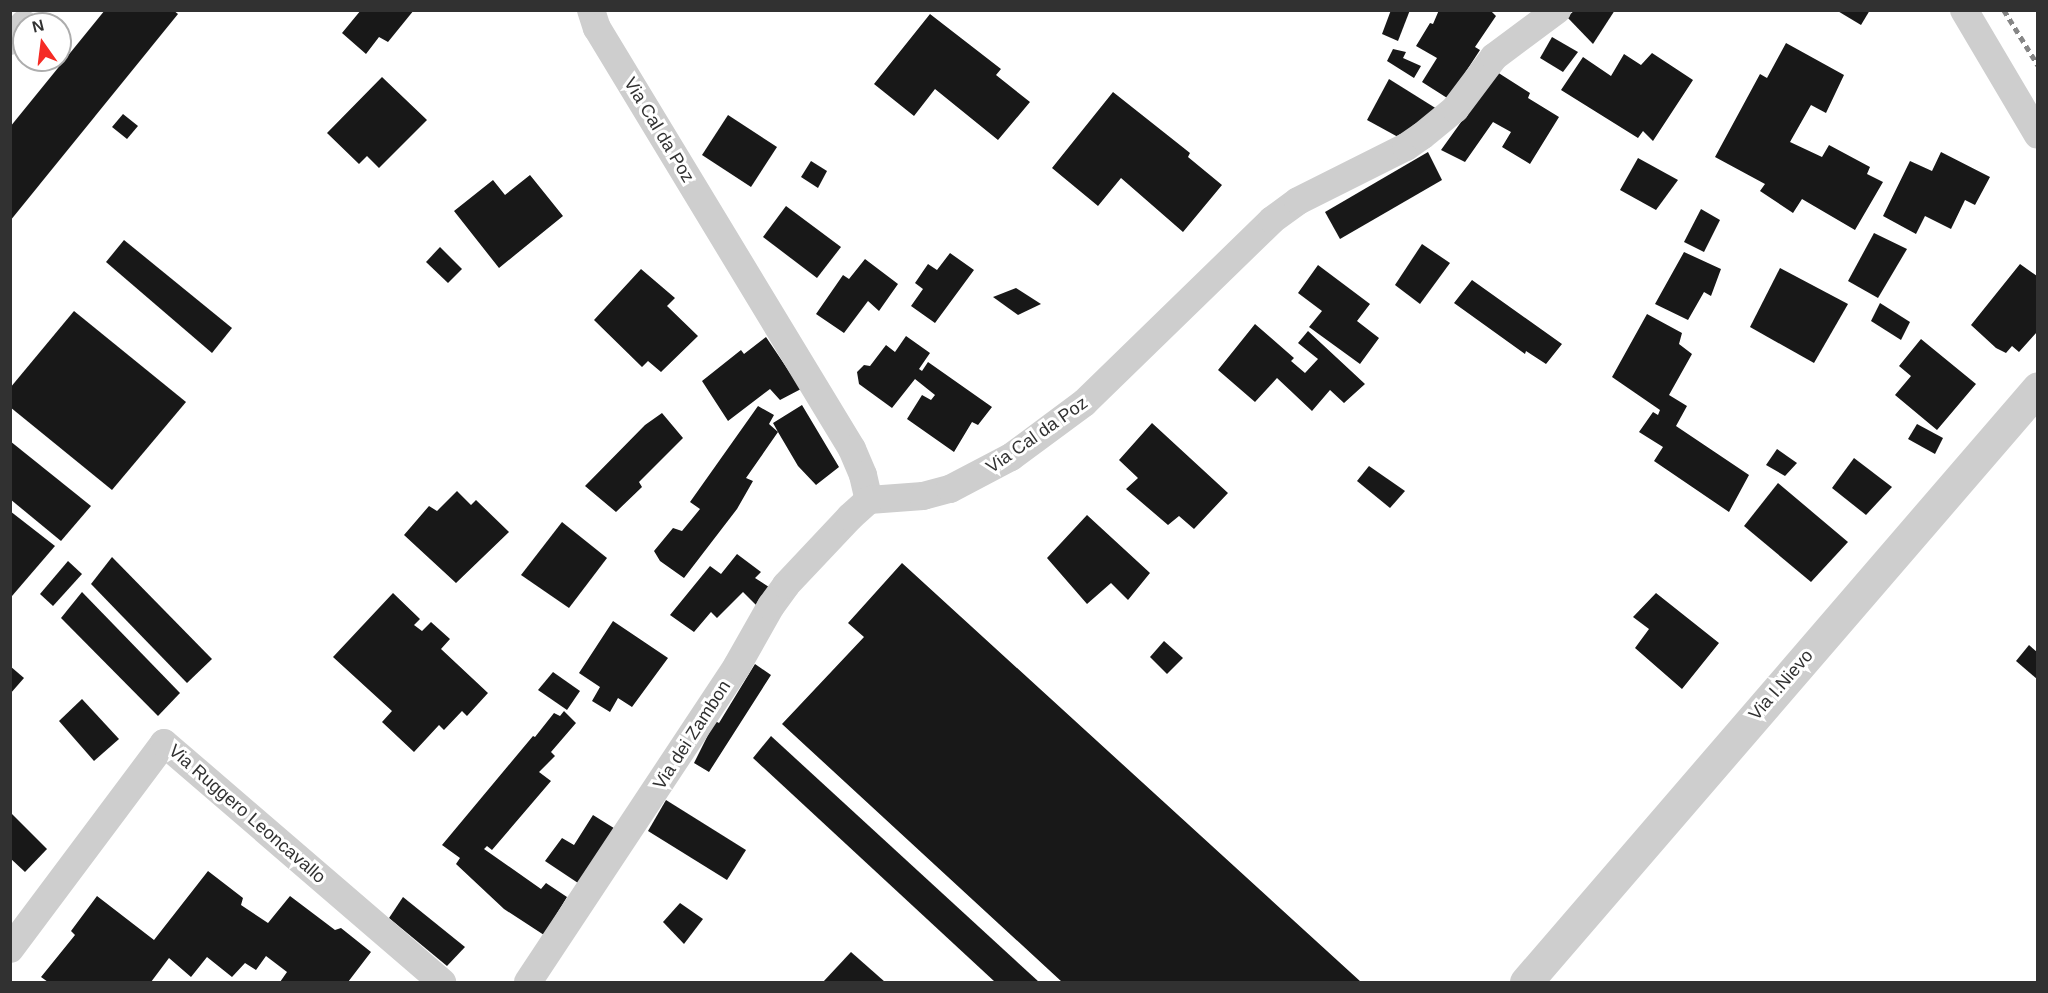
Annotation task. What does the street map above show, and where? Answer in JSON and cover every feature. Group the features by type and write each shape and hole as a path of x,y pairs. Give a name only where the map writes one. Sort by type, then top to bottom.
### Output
{"street":[{"name":"Via Cal da Poz","path":"591,10 597,28 852,449 863,475 869,500 923,496 950,489 975,478 1021,450 1084,403 1272,220 1298,201 1406,147 1422,136 1459,104 1494,57 1557,10"},
{"path":"1964,10 2037,135"},
{"name":"Via I.Nievo","path":"1526,982 2037,388"},
{"name":"Via dei Zambon","path":"528,982 737,666 771,606 786,585 869,500"},
{"name":"Via Ruggero Leoncavallo","path":"10,949 164,743 442,982"}],"building":[{"path":"105,10 173,10 178,14 10,221 10,127 55,72 72,72 72,51"},
{"path":"361,10 414,10 388,42 379,37 366,54 342,33"},
{"path":"1391,10 1410,10 1398,41 1382,34"},
{"path":"1439,10 1490,10 1496,16 1475,47 1480,50 1465,73 1455,103 1422,82 1437,58 1416,46 1430,23 1433,24"},
{"path":"1575,10 1615,10 1593,44 1567,17"},
{"path":"1836,10 1870,10 1861,25"},
{"path":"930,14 1001,69 996,75 1030,102 998,140 935,89 914,116 874,84"},
{"path":"1552,37 1578,52 1563,72 1540,58"},
{"path":"1786,43 1844,75 1826,113 1811,105 1790,142 1822,157 1829,145 1870,167 1867,174 1883,182 1855,230 1802,199 1793,213 1760,191 1765,184 1715,157 1760,74 1767,78"},
{"path":"1393,49 1406,52 1403,58 1421,66 1414,78 1387,61"},
{"path":"1652,53 1693,80 1653,141 1643,131 1638,138 1561,90 1583,57 1611,76 1624,54 1641,65"},
{"path":"1497,72 1530,93 1528,98 1559,117 1530,164 1502,147 1511,132 1493,122 1465,162 1441,150"},
{"path":"382,77 427,120 379,168 367,156 359,164 327,133"},
{"path":"1389,79 1437,109 1409,143 1367,120"},
{"path":"1113,92 1190,153 1188,157 1222,185 1183,232 1121,178 1098,206 1052,168"},
{"path":"123,114 138,126 127,139 112,127"},
{"path":"728,115 777,147 751,187 702,155"},
{"path":"1428,152 1442,180 1340,239 1325,212"},
{"path":"1941,152 1990,177 1975,205 1965,200 1951,229 1925,216 1916,234 1883,216 1910,161 1932,171"},
{"path":"1638,158 1678,180 1656,210 1620,190"},
{"path":"811,161 827,171 818,188 801,177"},
{"path":"530,175 563,216 499,268 454,211 493,180 505,195"},
{"path":"786,206 841,247 817,278 763,237"},
{"path":"1701,209 1720,220 1704,252 1684,242"},
{"path":"1874,233 1907,249 1878,298 1848,281"},
{"path":"124,240 232,328 212,353 106,262"},
{"path":"1422,244 1450,263 1420,304 1395,285"},
{"path":"440,247 462,269 448,283 426,262"},
{"path":"1684,252 1721,269 1711,296 1704,292 1688,320 1655,304"},
{"path":"950,253 974,270 935,323 911,306 923,289 915,283 928,264 937,270"},
{"path":"865,259 898,284 879,311 868,301 844,333 816,314 843,275 849,279"},
{"path":"2020,264 2037,276 2037,332 2019,352 2012,346 2006,353 1996,348 1971,325"},
{"path":"1318,265 1370,304 1357,321 1379,338 1360,364 1309,327 1322,311 1298,293"},
{"path":"1780,268 1848,304 1814,363 1750,327"},
{"path":"641,269 675,298 667,306 698,336 661,372 648,361 642,367 594,320"},
{"path":"1472,280 1562,344 1546,364 1526,351 1525,354 1454,303"},
{"path":"1016,288 1041,304 1018,315 993,297"},
{"path":"1880,303 1910,322 1901,340 1871,321"},
{"path":"74,311 186,402 112,490 10,407 10,388"},
{"path":"1647,314 1682,333 1679,344 1692,354 1669,395 1687,406 1676,426 1749,475 1729,512 1654,461 1663,447 1639,432 1653,412 1658,415 1660,410 1612,377"},
{"path":"1255,324 1294,358 1291,361 1305,373 1318,359 1298,343 1308,331 1365,384 1344,403 1330,390 1312,411 1277,378 1255,402 1218,370"},
{"path":"906,336 930,353 919,369 922,371 928,362 992,407 978,425 972,422 954,452 907,419 922,395 931,400 935,395 915,379 892,408 859,384 857,372 864,365 870,366 886,345 895,352"},
{"path":"766,337 801,389 780,400 770,389 728,421 702,381 741,350 744,354"},
{"path":"1921,339 1976,384 1937,430 1895,395 1911,376 1899,366"},
{"path":"802,405 839,467 816,485 798,466 773,423"},
{"path":"758,406 774,415 769,424 778,432 746,478 753,481 737,509 684,578 660,561 654,551 673,528 682,531 700,509 690,502"},
{"path":"662,413 683,438 639,482 642,487 616,512 585,486 645,425"},
{"path":"1152,423 1228,493 1194,529 1179,516 1168,525 1126,489 1138,478 1119,460"},
{"path":"1917,424 1943,438 1935,454 1908,439"},
{"path":"10,441 91,506 61,541 10,499"},
{"path":"1777,449 1797,463 1785,476 1766,465"},
{"path":"1854,458 1892,487 1866,515 1832,488"},
{"path":"1369,466 1405,491 1390,508 1357,481"},
{"path":"1778,483 1848,542 1811,582 1744,526"},
{"path":"457,491 471,505 476,500 509,532 456,583 404,535 429,506 437,511"},
{"path":"10,511 55,546 12,596 10,595"},
{"path":"1087,515 1150,573 1128,600 1111,583 1087,604 1047,558"},
{"path":"562,522 607,558 569,608 521,575"},
{"path":"737,554 761,572 755,578 772,589 760,609 743,592 717,618 711,612 694,632 670,615 710,566 721,574"},
{"path":"112,557 212,659 187,683 91,584"},
{"path":"68,561 82,574 53,606 40,594"},
{"path":"902,563 1361,982 1062,982 782,724 864,637 848,623"},
{"path":"82,592 180,693 158,716 61,618"},
{"path":"393,593 420,619 414,625 422,631 431,622 450,639 441,649 488,693 467,716 462,711 444,730 439,725 414,752 382,722 392,711 333,657"},
{"path":"1656,593 1719,643 1682,689 1635,648 1649,629 1633,617"},
{"path":"613,621 668,658 632,707 618,698 610,712 592,701 600,687 579,673"},
{"path":"1164,641 1183,658 1167,674 1150,657"},
{"path":"2029,645 2037,652 2037,679 2016,661"},
{"path":"755,664 771,675 709,772 694,763 715,721 719,723"},
{"path":"10,666 24,678 10,694"},
{"path":"553,672 580,691 567,710 538,690"},
{"path":"82,699 119,739 94,761 59,721"},
{"path":"564,711 576,723 551,752 555,756 539,772 551,781 492,850 487,846 484,849 541,889 546,883 567,897 544,935 504,909 456,864 460,858 442,845 533,736 535,737 554,713 560,716"},
{"path":"771,736 1039,982 995,982 753,758"},
{"path":"666,800 746,850 727,880 648,831"},
{"path":"10,812 47,849 25,872 10,858"},
{"path":"593,815 617,830 581,885 545,861 562,838 574,845"},
{"path":"208,871 243,898 241,905 268,923 290,896 335,930 341,928 371,952 348,982 280,982 287,972 266,956 256,970 245,963 232,977 207,957 191,977 169,958 151,982 48,982 41,977 75,935 71,931 97,896 154,940"},
{"path":"403,897 465,947 447,966 389,918"},
{"path":"680,903 703,919 684,944 663,922"},
{"path":"851,952 885,982 823,982"}],"railway":[{"path":"2004,10 2038,65"}]}
